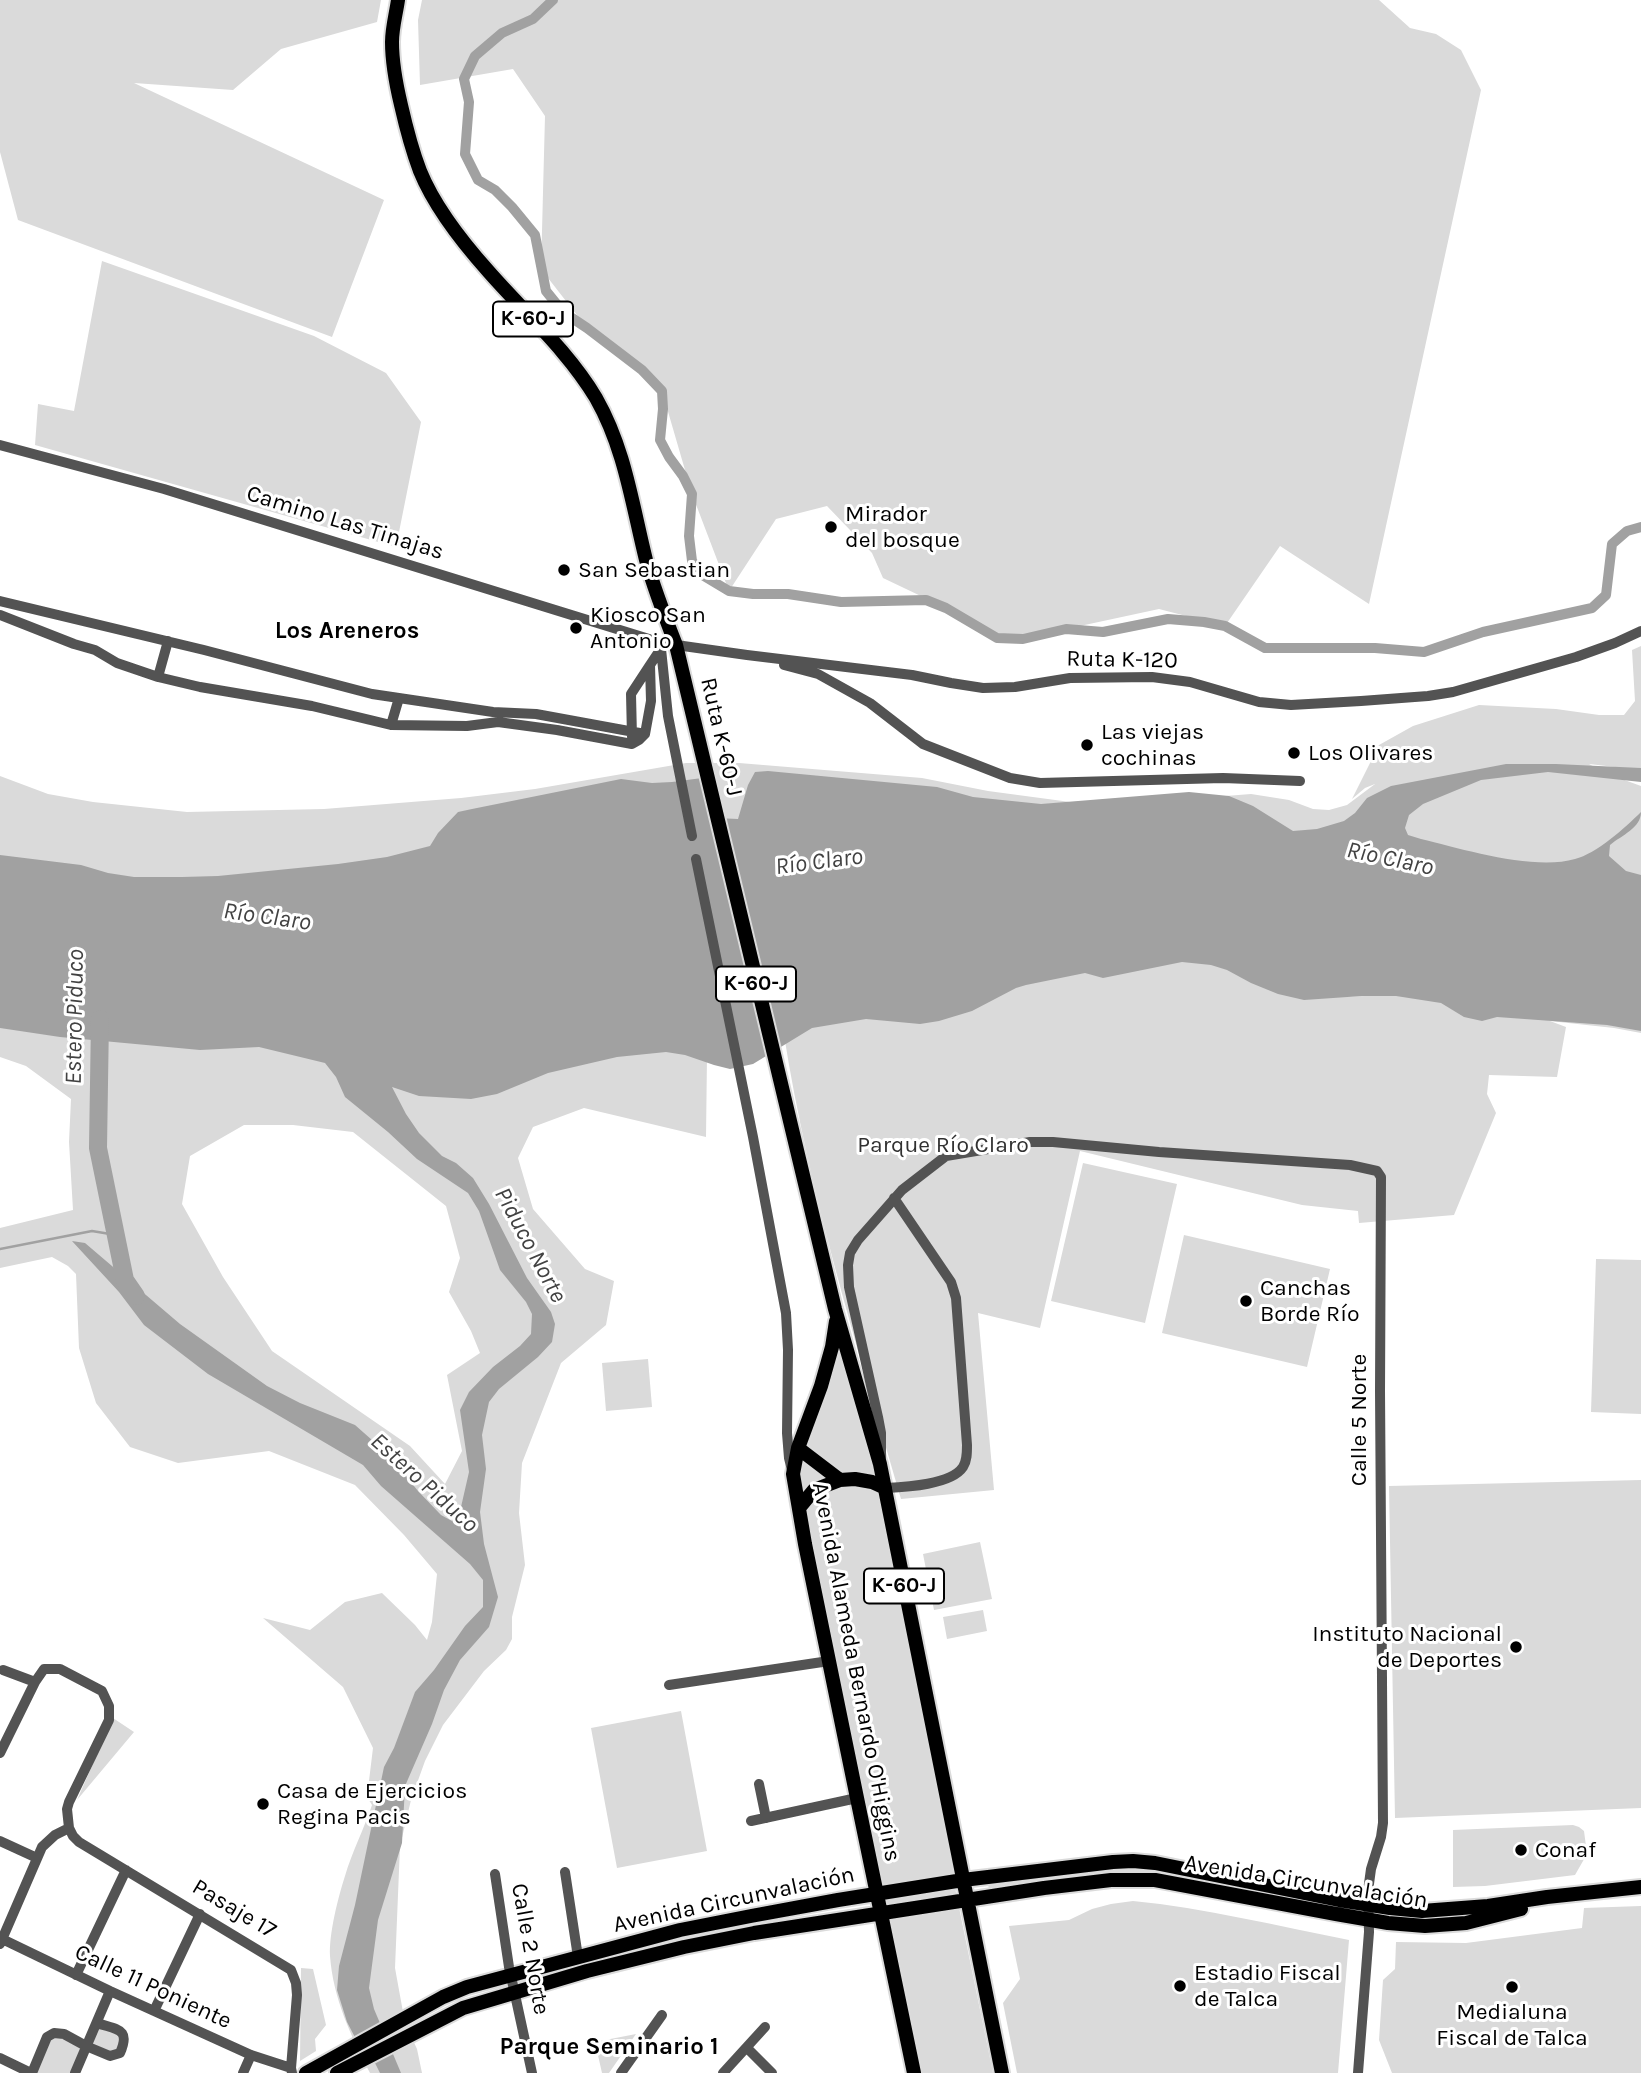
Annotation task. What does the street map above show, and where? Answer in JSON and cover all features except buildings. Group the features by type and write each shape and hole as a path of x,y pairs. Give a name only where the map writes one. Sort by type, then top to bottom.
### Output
{"main road":[{"name":"Ruta K-60-J","path":"398,0 391,40 394,76 405,124 421,173 441,210 462,238 580,375 596,398 621,452 666,646 682,669 833,1304"},
{"name":"Avenida Alameda Bernardo O'Higgins","path":"833,1304 836,1321 832,1348 793,1474 914,2073"},
{"name":"K-60-J","path":"833,1304 880,1464 963,1881"},
{"path":"799,1448 840,1480"},
{"path":"799,1508 814,1490 840,1480 872,1482 885,1488"},
{"name":"Avenida Circunvalación","path":"306,2073 443,1997 467,1987 680,1930 813,1904 963,1881 1133,1861 1178,1867 1368,1912"},
{"name":"Avenida Circunvalación","path":"341,2070 463,2008 587,1971 684,1947 881,1912 1044,1888 1135,1879 1368,1912 1390,1908 1435,1911 1641,1887"},
{"path":"963,1881 1002,2073"}],"street":[{"name":"Camino Las Tinajas","path":"0,446 164,489 666,646"},
{"path":"0,601 372,694 493,712 536,714 639,740 645,734 651,701 650,664"},
{"path":"0,615 96,650 117,663 200,687 391,724 467,726 498,722 632,738"},
{"name":"Ruta K-120","path":"666,646 912,675 983,688 1015,687 1070,678 1152,677 1190,682 1277,705 1320,704 1453,692 1598,650 1641,631"},
{"path":"158,677 168,641"},
{"path":"632,738 631,694 650,664 666,646"},
{"path":"666,646 663,669 668,716 691,836"},
{"path":"747,655 818,674 870,703 923,744 1010,778 1040,783 1223,778 1300,780"},
{"path":"391,724 399,698"},
{"path":"696,859 786,1313 787,1433 793,1474"},
{"name":"Calle 5 Norte","path":"898,1194 946,1156 1030,1142 1350,1165 1377,1171 1381,1177 1383,1823 1371,1870 1358,2073"},
{"path":"880,1464 881,1433 849,1287 848,1265 850,1253 858,1240 898,1194 950,1282 956,1298 967,1446 962,1470 953,1476 943,1481 885,1488"},
{"path":"787,1433 799,1448"},
{"path":"669,1685 829,1661"},
{"path":"0,1753 44,1669 60,1669 102,1691 110,1706 109,1720 69,1802 69,1828 48,1840 42,1847 1,1941"},
{"path":"3,1670 35,1682"},
{"path":"759,1784 766,1818"},
{"path":"751,1821 857,1798"},
{"name":"Pasaje 17","path":"69,1828 79,1842 291,1969 297,1995 291,2070"},
{"path":"0,1841 37,1858"},
{"path":"76,1975 126,1870"},
{"path":"565,1872 578,1957"},
{"name":"Calle 2 Norte","path":"495,1874 511,1975 532,2073"},
{"path":"154,2011 200,1914"},
{"name":"Calle 11 Poniente","path":"1,1941 251,2055 291,2070"},
{"path":"75,2073 110,1991"},
{"path":"621,2073 662,2015"},
{"path":"0,2058 32,2073 47,2037 59,2033 110,2056 120,2053 125,2040 121,2031 97,2023"},
{"path":"723,2073 765,2028"},
{"path":"747,2048 772,2073"},
{"path":"243,2073 251,2055"}],"green space":[{"path":"0,0 381,0 377,22 281,49 233,90 134,83 384,200 332,337 18,220 0,152"},
{"path":"422,0 1379,0 1410,28 1436,34 1461,50 1481,90 1369,604 1280,546 1225,626 1159,609 1066,629 997,638 946,608 883,578 872,553 827,506 776,519 729,591 692,494 662,391 587,328 541,269 545,116 513,69 420,85 418,20"},
{"path":"102,261 314,336 386,373 421,422 396,547 35,445 38,404 74,411"},
{"name":"Parque Río Claro","path":"1641,646 1641,770 1589,764 1641,786 1641,1033 1550,1021 1566,1027 1557,1077 1489,1075 1487,1094 1496,1113 1454,1215 1359,1223 1358,1211 1302,1205 1080,1151 1040,1328 978,1313 994,1490 901,1499 820,1211 784,1035 707,1056 706,1137 584,1108 533,1127 518,1158 533,1209 585,1269 614,1281 606,1325 561,1363 522,1463 519,1513 525,1565 512,1617 512,1639 506,1650 484,1671 443,1725 425,1761 411,1800 400,1846 395,1968 405,2023 417,2049 422,2073 370,2073 339,2002 330,1947 342,1885 372,1805 367,1797 373,1748 343,1687 263,1618 310,1630 345,1602 382,1593 427,1640 432,1622 437,1574 404,1535 355,1485 269,1451 178,1463 130,1447 96,1403 79,1348 76,1274 52,1257 0,1268 0,1228 73,1210 69,1142 71,1099 26,1066 0,1057 0,776 48,794 93,802 187,812 324,809 461,798 535,789 686,763 739,763 922,778 988,791 1100,806 1251,794 1289,800 1313,809 1329,810 1347,805 1375,784 1365,788 1352,799 1379,745 1413,726 1479,705 1624,715 1635,701 1632,650","holes":["1247,973 1365,996 1328,997","244,1125 293,1125 353,1132 446,1206 460,1258 449,1292 480,1353 447,1375 462,1451 445,1484 410,1446 272,1351 223,1277 182,1204 190,1156"]},
{"path":"1083,1163 1177,1184 1145,1323 1051,1301"},
{"name":"Canchas Borde Río","path":"1184,1235 1330,1269 1307,1367 1162,1333"},
{"path":"1596,1259 1641,1260 1641,1414 1591,1412"},
{"path":"840,1352 875,1467 993,2073 920,2073 799,1485 801,1453 825,1397"},
{"path":"648,1359 652,1407 606,1411 602,1363"},
{"name":"Instituto Nacional de Deportes","path":"1641,1480 1641,1808 1395,1818 1389,1486"},
{"path":"980,1542 992,1599 934,1610 923,1554"},
{"path":"983,1610 987,1631 947,1639 943,1617"},
{"path":"681,1711 707,1851 617,1868 591,1728"},
{"path":"113,1718 134,1732 77,1800"},
{"path":"1573,1825 1584,1831 1587,1854 1575,1875 1485,1886 1453,1887 1453,1830"},
{"path":"1134,1866 1354,1909 1134,1872 1098,1874 989,1890 988,1884"},
{"name":"Estadio Fiscal de Talca","path":"1133,1901 1214,1913 1349,1940 1338,2073 1017,2073 1003,2003 1020,1979 1009,1926 1069,1920 1092,1909"},
{"name":"Medialuna Fiscal de Talca","path":"1641,1906 1641,2073 1392,2073 1379,2040 1383,1980 1395,1969 1396,1942 1466,1943 1582,1928 1584,1908"},
{"path":"301,1968 313,1969 326,2025 315,2039 316,2051 300,2061"},
{"path":"97,2023 121,2031 120,2053 86,2047 75,2073 32,2073 51,2035 86,2046"},
{"path":"636,2034 609,2073 602,2073 595,2042"}],"water":[{"name":"Río Claro","path":"1506,764 1641,768 1641,782 1548,772 1481,780 1423,804 1409,815 1405,828 1408,835 1519,861 1558,862 1592,852 1641,812 1634,827 1610,845 1609,856 1626,871 1641,875 1641,1031 1607,1025 1497,1017 1482,1021 1464,1017 1441,1003 1396,996 1304,1000 1278,994 1211,965 1182,962 1103,978 1085,973 1026,985 972,1011 939,1021 920,1024 866,1019 812,1028 753,1064 730,1069 666,1052 617,1057 548,1073 497,1094 471,1099 419,1096 392,1087 419,1133 442,1156 456,1163 473,1178 527,1278 551,1312 555,1324 552,1342 499,1389 489,1402 482,1435 486,1469 480,1512 484,1544 498,1597 489,1627 460,1660 444,1690 405,1786 402,1843 378,1920 369,1988 374,2009 401,2073 380,2073 375,2063 360,2047 347,2022 337,1990 339,1966 355,1905 384,1767 415,1692 465,1626 483,1607 483,1580 470,1564 381,1486 363,1465 208,1374 144,1325 119,1292 72,1241 85,1243 180,1324 267,1386 300,1403 355,1425 389,1455 441,1515 452,1521 461,1507 469,1472 460,1410 469,1392 531,1334 532,1314 526,1302 500,1270 479,1211 468,1193 417,1159 345,1097 336,1077 325,1063 259,1047 200,1050 60,1037 0,1028 0,855 81,865 134,877 218,876 338,864 387,857 430,846 458,812 621,779 652,783 702,778 716,818 738,819 748,785 755,772 768,771 937,787 973,797 1041,804 1189,792 1229,796 1253,806 1293,831 1317,829 1344,821 1355,813 1367,798 1391,786"}],"waterway":[{"path":"553,0 533,19 502,33 475,56 464,79 469,102 465,154 478,180 495,190 535,235 546,291 563,312 642,370 662,391 660,440 692,494 689,536 692,561 704,576 729,591 788,594 841,602 926,600 946,608 997,638 1023,639 1066,629 1103,632 1168,619 1225,626 1265,648 1375,648 1424,652 1483,632 1592,608 1606,595 1612,544 1627,531 1641,527"},
{"name":"Estero Piduco","path":"100,1019 98,1148 125,1280 136,1296"},
{"path":"0,1249 92,1231 116,1235"}],"place":[{"name":"Mirador del bosque","path":"831,527"},
{"name":"San Sebastian","path":"564,570"},
{"name":"Kiosco San Antonio","path":"576,628"},
{"name":"Las viejas cochinas","path":"1087,745"},
{"name":"Los Olivares","path":"1294,753"},
{"name":"Canchas Borde Río","path":"1246,1301"},
{"name":"Instituto Nacional de Deportes","path":"1516,1647"},
{"name":"Casa de Ejercicios Regina Pacis","path":"263,1804"},
{"name":"Conaf","path":"1521,1850"},
{"name":"Estadio Fiscal de Talca","path":"1180,1986"},
{"name":"Medialuna Fiscal de Talca","path":"1512,1987"}],"district":[{"name":"Los Areneros","path":"347,631"},
{"name":"Parque Seminario 1","path":"609,2047"}],"water label":[{"name":"Piduco Norte","path":"530,1245"}]}
